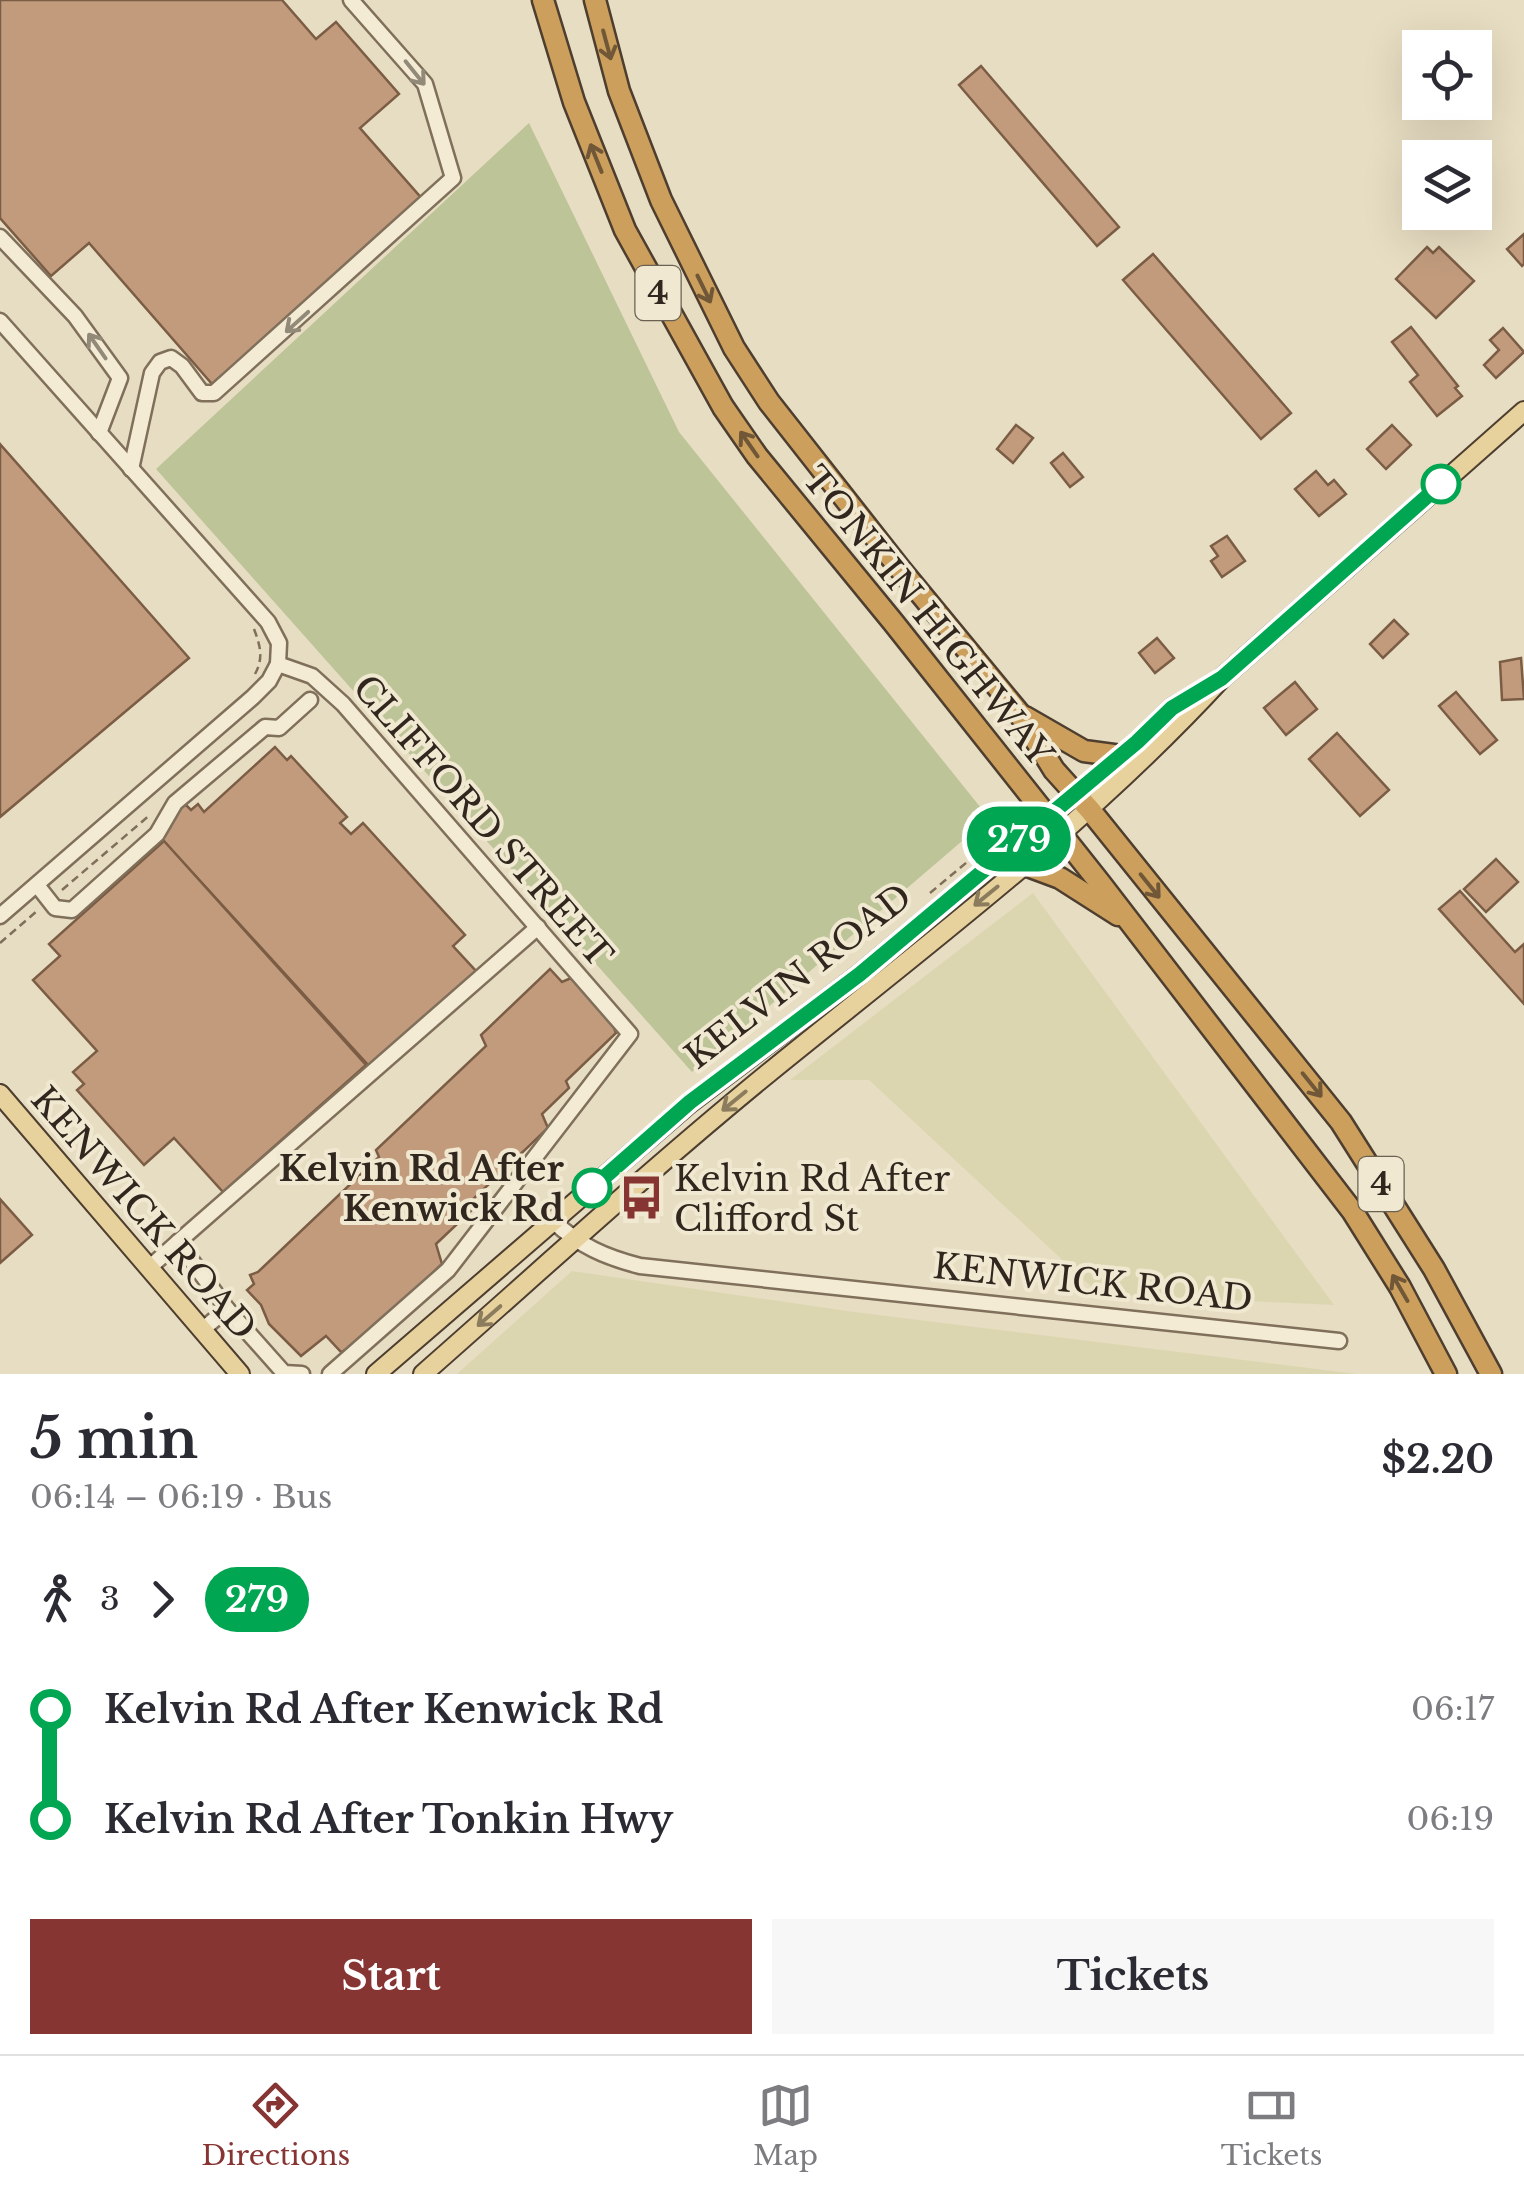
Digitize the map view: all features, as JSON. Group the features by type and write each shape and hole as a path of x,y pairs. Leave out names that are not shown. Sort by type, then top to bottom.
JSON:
{"highway":[{"name":"TONKIN HIGHWAY","path":"543,0 574,102 626,230 723,406 757,456 1062,835 1353,1212 1400,1287 1446,1374"},
{"name":"TONKIN HIGHWAY","path":"595,0 619,91 654,182 734,348 793,432 1019,713 1054,770 1341,1122 1434,1269 1491,1374"},
{"path":"1019,713 1084,751 1120,756"},
{"path":"1025,865 1060,878 1132,924"}],"main road":[{"name":"KELVIN ROAD","path":"376,1374 690,1102 860,974 1046,816 1082,802 1524,411"},
{"name":"KELVIN ROAD","path":"423,1374 706,1124 1062,835 1082,802 1120,756 1172,708 1222,678"},
{"name":"KENWICK ROAD","path":"0,1094 240,1374"}],"street":[{"path":"131,468 152,374 160,362 170,358 182,366 202,392 214,393 453,178 425,84 351,0"},
{"path":"0,238 75,316 120,378 99,432"},
{"path":"0,321 268,622 278,642 278,664 269,681 0,916"},
{"name":"CLIFFORD STREET","path":"278,664 312,676 343,704 630,1034 448,1270 330,1374"},
{"path":"36,885 55,908 72,910 157,834 175,803 264,727 279,728 310,700"},
{"path":"148,1268 538,928"},
{"name":"KENWICK ROAD","path":"553,1222 574,1241 601,1256 640,1266 1339,1341"},
{"path":"178,1242 227,1308 284,1373 302,1374"},
{"path":"202,1330 227,1308"}],"path":[{"path":"254,628 260,646 256,673"}],"shaded area":[{"path":"1033,893 1334,1305 1099,1294 869,1080 790,1080"},
{"path":"572,1271 854,1312 1357,1374 457,1374"}],"green space":[{"path":"529,123 679,432 989,818 692,1072 156,469"}],"building":[{"path":"0,0 282,0 316,39 336,22 399,94 360,128 424,201 212,384 89,243 51,276 0,218"},
{"path":"981,66 1119,227 1097,246 959,85"},
{"path":"1524,234 1524,264 1522,266 1507,249"},
{"path":"1427,247 1433,253 1439,247 1474,281 1436,318 1396,279"},
{"path":"1153,254 1291,413 1261,439 1123,280"},
{"path":"1411,327 1462,396 1437,416 1410,382 1418,375 1392,342"},
{"path":"1503,328 1524,352 1496,378 1484,365 1499,350 1490,340"},
{"path":"1016,425 1033,438 1013,463 997,449"},
{"path":"1392,425 1411,445 1386,469 1367,449"},
{"path":"0,444 189,658 0,817"},
{"path":"1063,453 1083,477 1070,487 1051,463"},
{"path":"1316,471 1328,485 1334,480 1346,494 1319,516 1295,489"},
{"path":"1227,536 1245,561 1222,577 1211,561 1218,556 1211,546"},
{"path":"1394,620 1408,634 1383,658 1370,644"},
{"path":"1157,638 1174,658 1155,673 1139,653"},
{"path":"1521,658 1524,699 1502,700 1500,662"},
{"path":"1295,682 1317,709 1286,735 1264,708"},
{"path":"1456,692 1497,740 1480,754 1439,706"},
{"path":"1337,733 1389,790 1360,816 1309,759"},
{"path":"275,747 287,760 291,756 347,817 340,823 351,834 363,823 465,935 453,946 476,971 370,1067 160,837 170,828 165,822 185,804 191,810 198,804 204,812"},
{"path":"164,841 366,1065 223,1192 174,1138 144,1165 77,1090 84,1084 73,1072 97,1051 33,980 60,956 49,944"},
{"path":"1496,859 1518,882 1486,912 1464,889"},
{"path":"1460,891 1515,952 1524,944 1524,1004 1439,909"},
{"path":"550,969 562,982 571,978 611,1020 616,1033 566,1081 569,1088 542,1114 548,1128 469,1203 472,1210 436,1244 442,1264 356,1346 341,1352 326,1336 301,1356 269,1324 261,1305 247,1290 254,1284 250,1275 258,1272 379,1157 376,1150 486,1046 481,1035"},
{"path":"0,1199 32,1235 0,1263"}],"bus line":[{"name":"279","path":"592,1188 690,1102 860,974 1137,742 1172,708 1222,678 1441,484"}],"place":[{"name":"Kelvin Rd After Kenwick Rd","path":"592,1188"},
{"name":"Kelvin Rd After Clifford St","path":"641,1198"}]}
